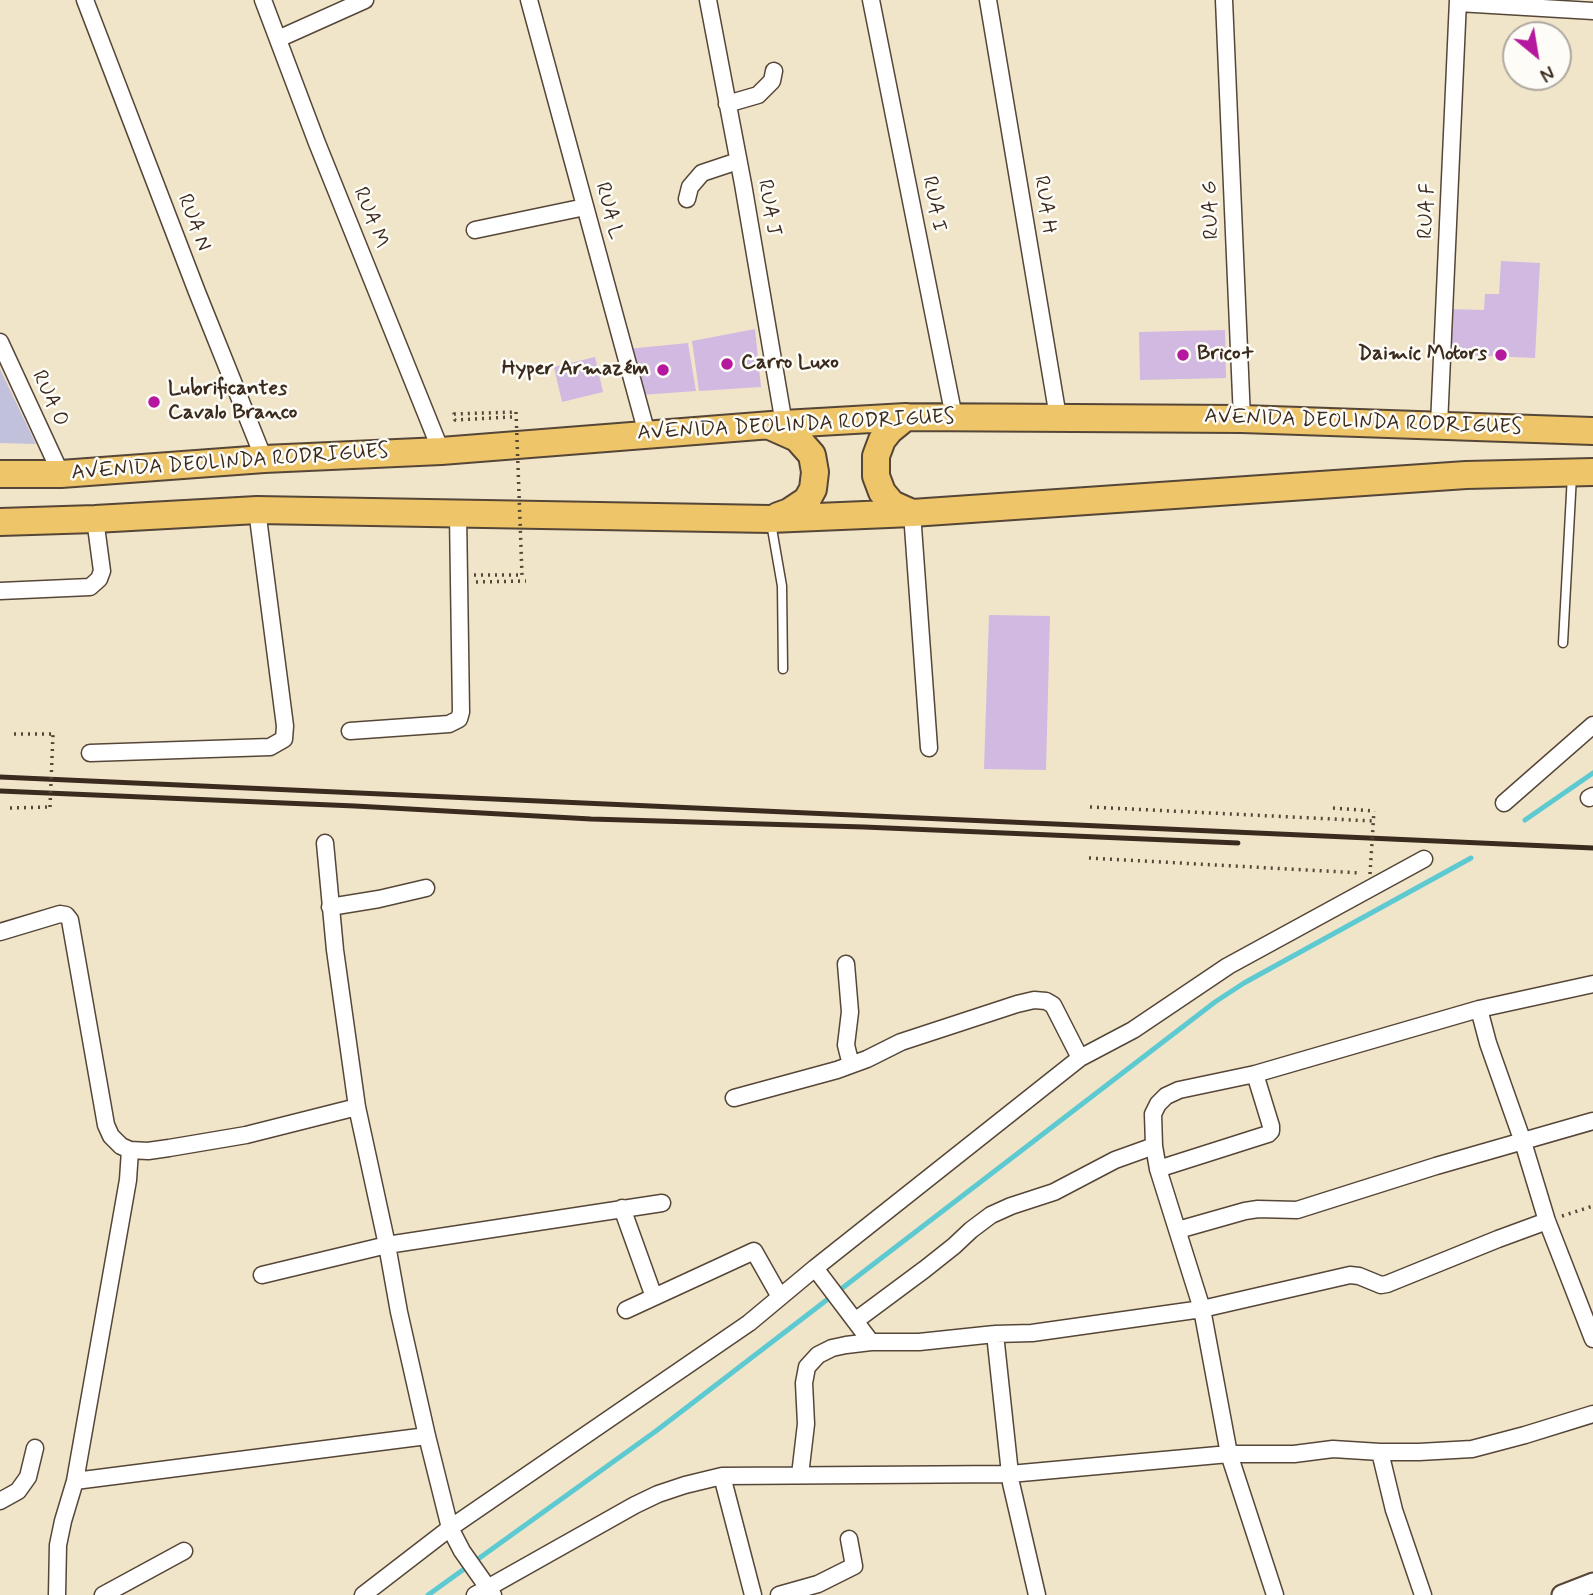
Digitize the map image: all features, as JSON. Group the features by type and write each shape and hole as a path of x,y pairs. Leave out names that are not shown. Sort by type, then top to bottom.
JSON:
{"highway":[{"name":"AVENIDA DEOLINDA RODRIGUES","path":"0,474 61,474 264,459 441,451 776,424 906,417 1242,419 1593,431"},
{"path":"906,417 882,440 876,456 876,476 882,492 892,504 912,513"},
{"path":"770,519 789,512 807,500 813,489 815,472 812,455 797,438 776,424"},
{"path":"0,522 257,510 770,519 912,513 1413,479 1583,472"}],"street":[{"name":"RUA N","path":"85,0 264,459"},
{"name":"RUA M","path":"264,0 317,143 441,451"},
{"path":"278,39 365,0"},
{"name":"RUA L","path":"529,0 647,434"},
{"name":"RUA J","path":"708,0 738,161 776,424"},
{"name":"RUA I","path":"871,0 954,417"},
{"name":"RUA H","path":"988,0 1058,417"},
{"name":"RUA G","path":"1224,0 1242,419"},
{"path":"1458,2 1593,11"},
{"name":"RUA F","path":"1439,425 1458,2"},
{"path":"727,104 758,95 772,81 774,71"},
{"path":"687,199 690,187 702,173 738,161"},
{"path":"475,230 585,207"},
{"name":"RUA O","path":"0,342 61,474"},
{"path":"90,753 271,747 285,739 257,510"},
{"path":"912,513 929,748"},
{"path":"350,731 449,724 459,719 458,514"},
{"path":"0,592 90,587 99,579 102,571 94,519"},
{"path":"1504,803 1593,725"},
{"path":"325,843 330,907 356,1107 399,1312 450,1528 484,1588 658,1494 722,1476 1010,1474 1229,1454 1294,1454 1333,1449 1380,1452 1472,1449 1593,1414"},
{"path":"363,1595 450,1528 737,1331 780,1297 819,1274 1080,1058 1133,1030 1228,966 1424,859"},
{"path":"330,907 426,888"},
{"path":"0,932 60,914 66,915 69,920 106,1125 111,1136 121,1146 130,1150 148,1151 169,1148 246,1135 356,1107"},
{"path":"846,964 850,1012 846,1045 851,1065"},
{"path":"1272,1594 1229,1454 1202,1309 1158,1169 1153,1114 1158,1104 1166,1096 1179,1090 1255,1074 1479,1009 1593,984"},
{"path":"734,1098 851,1065 901,1042 1034,1000 1053,1005 1080,1058"},
{"path":"1479,1009 1547,1221 1590,1320 1593,1339"},
{"path":"1158,1169 1268,1134 1271,1126 1255,1074"},
{"path":"1178,1230 1245,1211 1297,1210 1436,1166 1593,1121"},
{"path":"851,1315 935,1262 991,1215 1054,1192 1115,1160 1154,1146"},
{"path":"57,1595 58,1545 75,1481 128,1180 130,1150"},
{"path":"262,1275 387,1245 662,1203"},
{"path":"622,1208 654,1297"},
{"path":"800,1475 806,1424 804,1383 807,1367 818,1355 832,1348 871,1342 919,1342 1032,1333 1202,1309 1350,1275 1387,1284 1547,1221"},
{"path":"626,1310 754,1251 780,1297"},
{"path":"819,1274 871,1342"},
{"path":"995,1334 1010,1474 1037,1595"},
{"path":"75,1481 427,1436"},
{"path":"0,1501 18,1491 28,1477 35,1448"},
{"path":"1380,1452 1394,1510 1423,1595"},
{"path":"722,1476 753,1595"},
{"path":"779,1595 818,1584 854,1566 849,1539"},
{"path":"103,1595 184,1551"},
{"path":"1562,1595 1593,1583"}],"lane":[{"path":"1563,643 1583,472"},
{"path":"770,519 782,586 783,670"}],"path":[{"path":"474,575 522,575 516,412 454,414 455,420 512,417"},
{"path":"475,582 526,581"},
{"path":"10,808 50,807 53,734 14,734"},
{"path":"1090,807 1373,821"},
{"path":"1089,858 1370,874 1374,811 1333,807"},
{"path":"1547,1221 1593,1206"}],"shaded area":[{"path":"0,369 36,444 0,443"}],"building":[{"path":"1501,261 1540,263 1535,358 1443,354 1445,309 1484,310 1485,294 1499,294"},
{"name":"Carro Luxo","path":"755,329 761,387 699,391 692,341"},
{"name":"Brico+","path":"1225,330 1226,378 1140,380 1139,332"},
{"name":"Hyper Armazém","path":"688,343 696,391 641,395 627,349"},
{"path":"595,357 603,392 562,402 554,367"},
{"path":"989,615 1050,616 1046,770 984,769"}],"waterway":[{"path":"1525,820 1593,773"},
{"path":"428,1595 656,1431 1215,1002 1244,983 1471,858"}],"railway":[{"path":"0,777 1593,848"},
{"path":"0,791 591,819 864,827 1238,843"}],"place":[{"name":"Brico+","path":"1183,355"},
{"name":"Daimic Motors","path":"1501,355"},
{"name":"Carro Luxo","path":"727,364"},
{"name":"Hyper Armazém","path":"663,370"},
{"name":"Lubrificantes Cavalo Branco","path":"154,402"}]}
